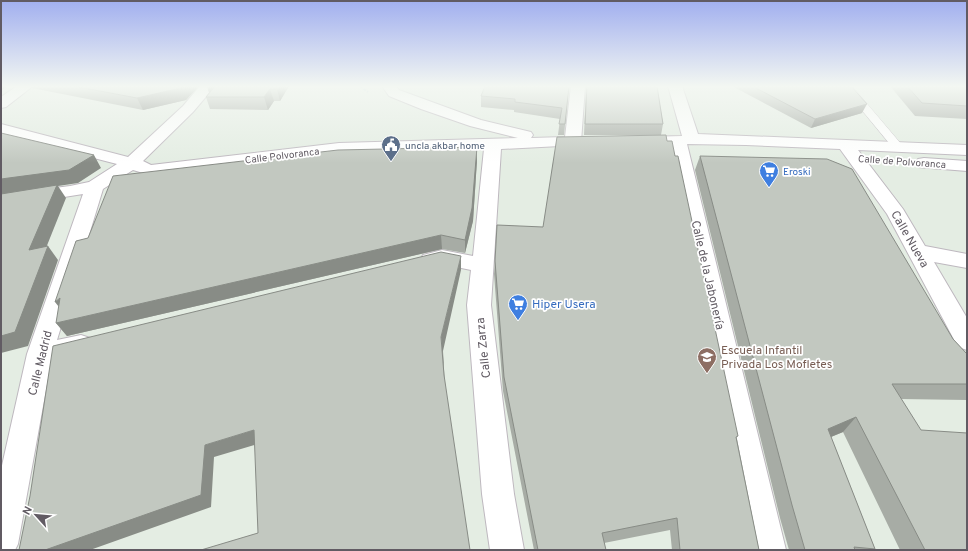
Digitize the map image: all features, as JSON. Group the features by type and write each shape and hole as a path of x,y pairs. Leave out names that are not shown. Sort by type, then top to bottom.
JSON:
{"street":[{"path":"1,200 70,192 95,186 131,163 185,112"},
{"path":"441,112 501,139"},
{"name":"Calle Polvoranca","path":"131,163 150,170 339,148 501,139 511,143 581,142 579,112"},
{"name":"Calle de la Jabonería","path":"680,112 769,550"},
{"path":"1,129 131,163"},
{"name":"Calle Zarza","path":"501,139 483,265 479,305 498,494 507,550"},
{"name":"Calle de Polvoranca","path":"627,142 685,140 766,141 967,166"},
{"name":"Calle de Polvoranca","path":"850,151 898,147 967,150"},
{"name":"Calle Nueva","path":"850,151 896,213 918,252 958,309 967,340"},
{"name":"Calle Madrid","path":"1,544 40,354 95,186"},
{"path":"918,252 967,261"},
{"path":"411,265 442,257 483,265"},
{"path":"40,354 102,340"}],"lane":[{"path":"868,112 898,147"}],"building":[{"path":"561,112 566,112 565,124 559,124"},
{"path":"586,112 661,112 663,124 585,124"},
{"path":"801,112 840,112 815,119"},
{"path":"1,133 94,155 69,170 1,179"},
{"path":"666,135 667,141 672,141 675,156 678,156 738,436 736,437 759,550 680,550 677,518 602,533 606,550 538,550 504,377 495,261 497,225 543,227 557,137"},
{"path":"477,147 472,208 465,240 441,235 56,323 60,298 55,302 76,241 88,238 113,176 338,150"},
{"path":"700,156 827,159 852,169 953,339 967,354 967,384 892,384 921,430 967,433 967,550 925,550 856,417 828,429 875,549 854,547 855,550 805,550"},
{"path":"57,185 29,250 48,246 15,332 1,336 1,194"},
{"path":"441,252 461,256 441,337 444,375 470,550 201,550 258,533 254,430 205,445 201,495 45,550 19,550 30,496 53,346"}],"place":[{"name":"uncla akbar home","path":"391,162"},
{"name":"Eroski","path":"769,188"},
{"name":"Hiper Usera","path":"518,321"},
{"name":"Escuela Infantil Privada Los Mofletes","path":"707,374"}]}
